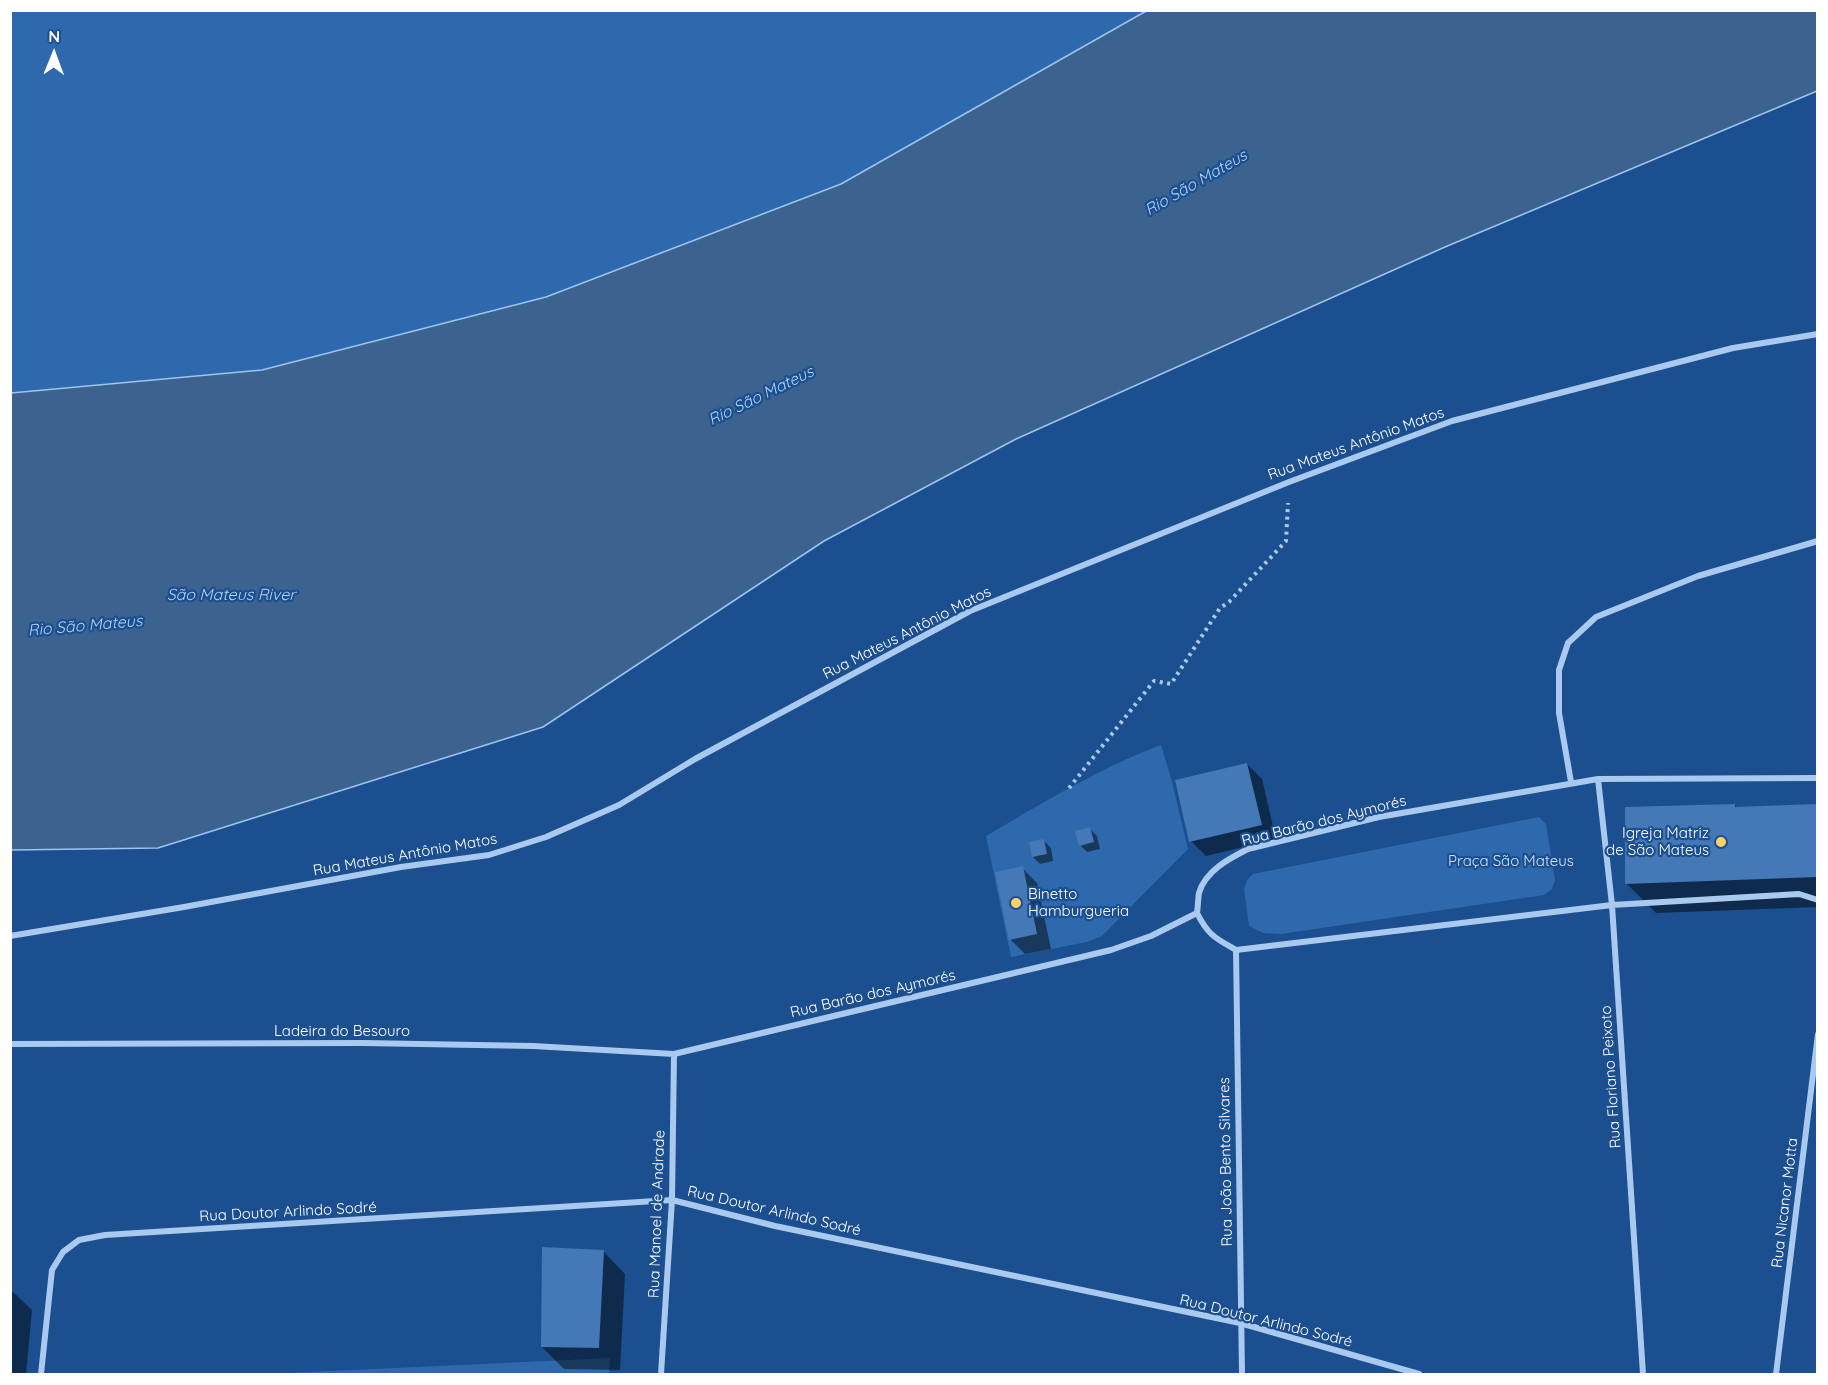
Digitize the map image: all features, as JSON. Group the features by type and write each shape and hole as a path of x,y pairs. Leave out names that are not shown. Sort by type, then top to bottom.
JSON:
{"street":[{"name":"Rua Mateus Antônio Matos","path":"10,936 400,867 489,855 546,837 619,805 695,759 970,611 1289,482 1452,421 1733,348 1818,334"},
{"path":"1571,782 1559,713 1559,670 1568,643 1596,617 1698,576 1818,541"},
{"name":"Rua Barão dos Aymorés","path":"674,1054 1111,950 1151,936 1197,913 1199,892 1207,879 1229,859 1248,849 1380,817 1598,779 1818,778"},
{"name":"Rua Floriano Peixoto","path":"1598,779 1612,905 1643,1374"},
{"path":"1197,913 1204,928 1215,938 1236,950 1612,905 1799,894 1818,900"},
{"name":"Rua João Bento Silvares","path":"1236,950 1242,1374"},
{"name":"Rua Nicanor Motta","path":"1776,1374 1817,1037"},
{"name":"Ladeira do Besouro","path":"10,1044 363,1042 533,1046 674,1054"},
{"name":"Rua Manoel de Andrade","path":"661,1374 672,1200 674,1054"},
{"name":"Rua Doutor Arlindo Sodré","path":"41,1374 52,1270 63,1252 79,1239 105,1235 672,1200 775,1226 1240,1323 1419,1374"}],"path":[{"path":"1069,788 1154,681 1171,684 1220,608 1229,602 1286,541 1289,482"}],"green space":[{"path":"11,11 1148,11 841,184 546,297 262,370 11,393"},
{"path":"1161,745 1188,849 1102,936 1087,942 1011,957 986,836 1093,775"},
{"name":"Praça São Mateus","path":"1539,817 1546,824 1555,880 1552,889 1544,895 1281,934 1263,933 1249,926 1244,889 1247,880 1253,874"},
{"path":"610,1358 609,1374 266,1374"}],"water":[{"name":"São Mateus River","path":"1148,10 1817,11 1817,91 1445,247 1016,439 824,541 543,727 158,848 11,850 11,393 262,370 546,297 841,184"}],"building":[{"path":"1247,763 1262,825 1189,842 1175,780"},
{"name":"Igreja Matriz de São Mateus","path":"1735,804 1735,807 1818,804 1818,877 1625,884 1625,807"},
{"path":"1090,827 1094,842 1079,846 1075,831"},
{"path":"1044,839 1047,854 1032,857 1029,842"},
{"name":"Binetto Hamburgueria","path":"1023,866 1037,934 1009,940 995,872"},
{"path":"542,1247 604,1250 599,1348 541,1347"}],"place":[{"name":"Igreja Matriz de São Mateus","path":"1721,842"},
{"name":"Binetto Hamburgueria","path":"1016,903"}],"water label":[{"name":"Rio São Mateus","path":"1196,183"},
{"name":"Rio São Mateus","path":"761,396"},
{"name":"Rio São Mateus","path":"85,626"}]}
